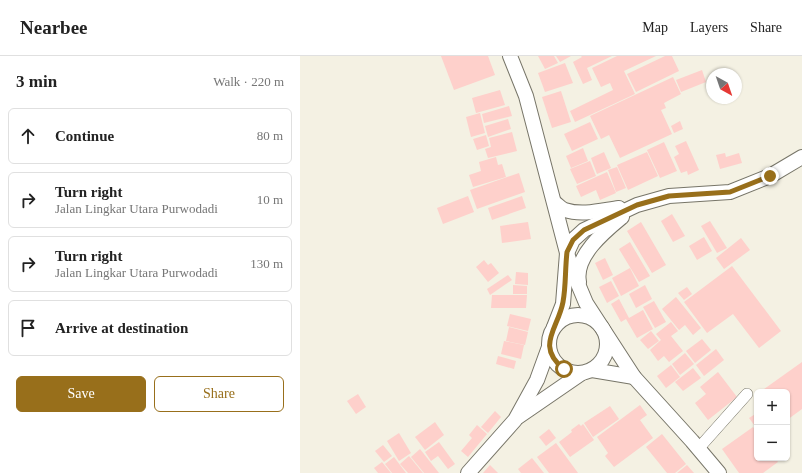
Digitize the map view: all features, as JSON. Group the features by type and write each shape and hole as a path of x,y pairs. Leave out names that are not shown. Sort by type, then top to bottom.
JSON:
{"main road":[{"path":"510,56 526,96 567,252 586,303 634,377 719,473"},
{"path":"555,203 564,210 575,212 595,212 637,205 669,196 730,192 770,176 802,157"},
{"path":"634,377 587,372 572,373 560,366 551,356 549,340 563,304 567,252 573,240 584,230 637,205"},
{"path":"580,288 578,278 581,264 586,253 611,226 637,205"},
{"path":"515,420 599,365 605,357 608,348 604,329 598,322 589,316 580,314 570,316 561,320 554,327"},
{"path":"468,473 515,420 537,380 549,347"}],"lane":[{"path":"698,449 747,394"}],"building":[{"path":"441,56 488,56 495,75 454,90"},
{"path":"538,56 554,56 558,63 545,69"},
{"path":"556,56 571,56 560,62"},
{"path":"581,56 612,56 587,68 592,80 583,84 573,62 582,57"},
{"path":"617,56 656,56 624,71 635,94 575,122 570,111 613,90 610,83 601,87 592,68"},
{"path":"665,56 672,56 679,71 636,92 627,74"},
{"path":"565,63 573,83 545,92 538,73"},
{"path":"702,70 706,82 681,92 676,80"},
{"path":"673,77 681,94 664,103 666,108 661,110 672,134 620,158 609,135 601,139 590,116"},
{"path":"500,90 505,105 476,113 472,98"},
{"path":"561,91 571,122 552,128 542,97"},
{"path":"509,106 512,116 484,123 482,114"},
{"path":"480,113 485,133 471,137 466,117"},
{"path":"508,119 511,129 488,137 485,126"},
{"path":"680,121 683,129 674,133 671,126"},
{"path":"590,122 598,139 572,151 564,134"},
{"path":"512,132 517,151 488,158 485,149 491,147 489,138"},
{"path":"486,135 489,146 477,150 473,139"},
{"path":"686,141 699,170 688,175 687,171 681,173 674,157 679,154 675,146"},
{"path":"664,142 677,171 660,178 647,150"},
{"path":"583,148 588,161 571,168 566,156"},
{"path":"604,152 611,168 597,174 591,158"},
{"path":"647,152 658,176 628,190 617,165"},
{"path":"725,153 726,157 739,153 742,163 720,169 716,155"},
{"path":"496,157 498,165 502,164 506,177 473,187 469,175 481,171 479,162"},
{"path":"590,161 596,176 577,184 570,169"},
{"path":"617,167 626,188 616,192 608,170"},
{"path":"607,172 616,193 600,200 596,190 581,197 576,186"},
{"path":"519,173 525,192 477,209 470,190"},
{"path":"468,196 474,212 443,224 437,208"},
{"path":"522,196 526,208 492,220 488,208"},
{"path":"672,214 685,236 673,242 661,221"},
{"path":"710,221 727,248 717,253 701,226"},
{"path":"528,222 531,239 502,243 500,226"},
{"path":"641,222 666,265 652,273 627,231"},
{"path":"704,237 712,251 697,260 689,246"},
{"path":"741,238 750,250 724,269 716,258"},
{"path":"630,242 650,276 639,282 619,249"},
{"path":"605,258 613,275 603,280 595,263"},
{"path":"484,260 488,265 491,263 499,273 488,282 476,267"},
{"path":"732,266 781,331 759,348 733,314 707,333 684,302"},
{"path":"630,268 639,286 621,296 612,278"},
{"path":"516,272 528,273 528,285 515,284"},
{"path":"508,275 512,280 490,295 487,289"},
{"path":"611,281 619,296 607,303 599,287"},
{"path":"513,285 527,286 527,294 513,294"},
{"path":"645,285 652,299 636,308 629,294"},
{"path":"687,287 692,294 684,300 678,293"},
{"path":"492,295 527,295 526,308 491,308"},
{"path":"676,297 701,328 693,335 685,325 679,330 662,309"},
{"path":"619,299 629,318 643,310 653,329 637,338 626,319 621,322 611,304"},
{"path":"654,301 666,322 655,328 643,307"},
{"path":"510,314 531,319 528,331 507,326"},
{"path":"671,322 678,331 671,336 683,351 669,362 664,356 658,361 650,350 661,340 656,334"},
{"path":"509,327 528,332 525,345 506,341"},
{"path":"651,331 659,341 648,349 640,340"},
{"path":"702,339 711,350 695,363 686,351"},
{"path":"504,341 524,345 521,359 501,354"},
{"path":"716,349 724,360 704,376 696,365"},
{"path":"685,353 694,364 680,375 672,364"},
{"path":"498,356 516,361 514,369 496,364"},
{"path":"802,362 802,409 790,418 790,389 764,389"},
{"path":"671,365 680,377 666,388 657,376"},
{"path":"693,368 701,378 683,391 675,382"},
{"path":"718,372 737,397 708,420 695,403 706,394 700,387"},
{"path":"358,394 366,407 356,414 347,401"},
{"path":"640,405 647,415 640,420 653,438 614,467 605,456 608,453 597,437"},
{"path":"610,406 619,419 593,437 584,423"},
{"path":"495,411 501,417 488,433 481,427"},
{"path":"754,415 754,425 749,418"},
{"path":"435,422 444,435 425,450 415,437"},
{"path":"579,424 581,426 583,424 594,440 570,457 559,442 572,432 571,430"},
{"path":"477,425 487,434 468,457 461,451 472,438 469,435"},
{"path":"753,427 754,461 778,462 763,473 739,473 722,449"},
{"path":"549,429 556,438 546,446 539,437"},
{"path":"399,433 411,453 399,461 387,441"},
{"path":"662,434 686,464 675,473 667,473 646,447"},
{"path":"439,442 455,464 448,469 438,456 431,461 425,452"},
{"path":"556,443 578,473 549,473 537,457"},
{"path":"383,445 392,456 384,462 375,451"},
{"path":"420,449 439,473 424,473 411,457"},
{"path":"409,456 423,473 408,473 400,464"},
{"path":"394,457 406,473 392,473 385,464"},
{"path":"532,458 544,473 521,473 518,469"},
{"path":"382,462 391,473 378,473 374,468"},
{"path":"490,465 498,473 483,473"},
{"path":"687,465 694,473 677,473"}],"route":[{"path":"564,369 556,364 551,356 549,340 563,304 565,286 564,272 567,252 569,245 577,235 593,225 637,205 669,196 730,192 770,176"}]}
